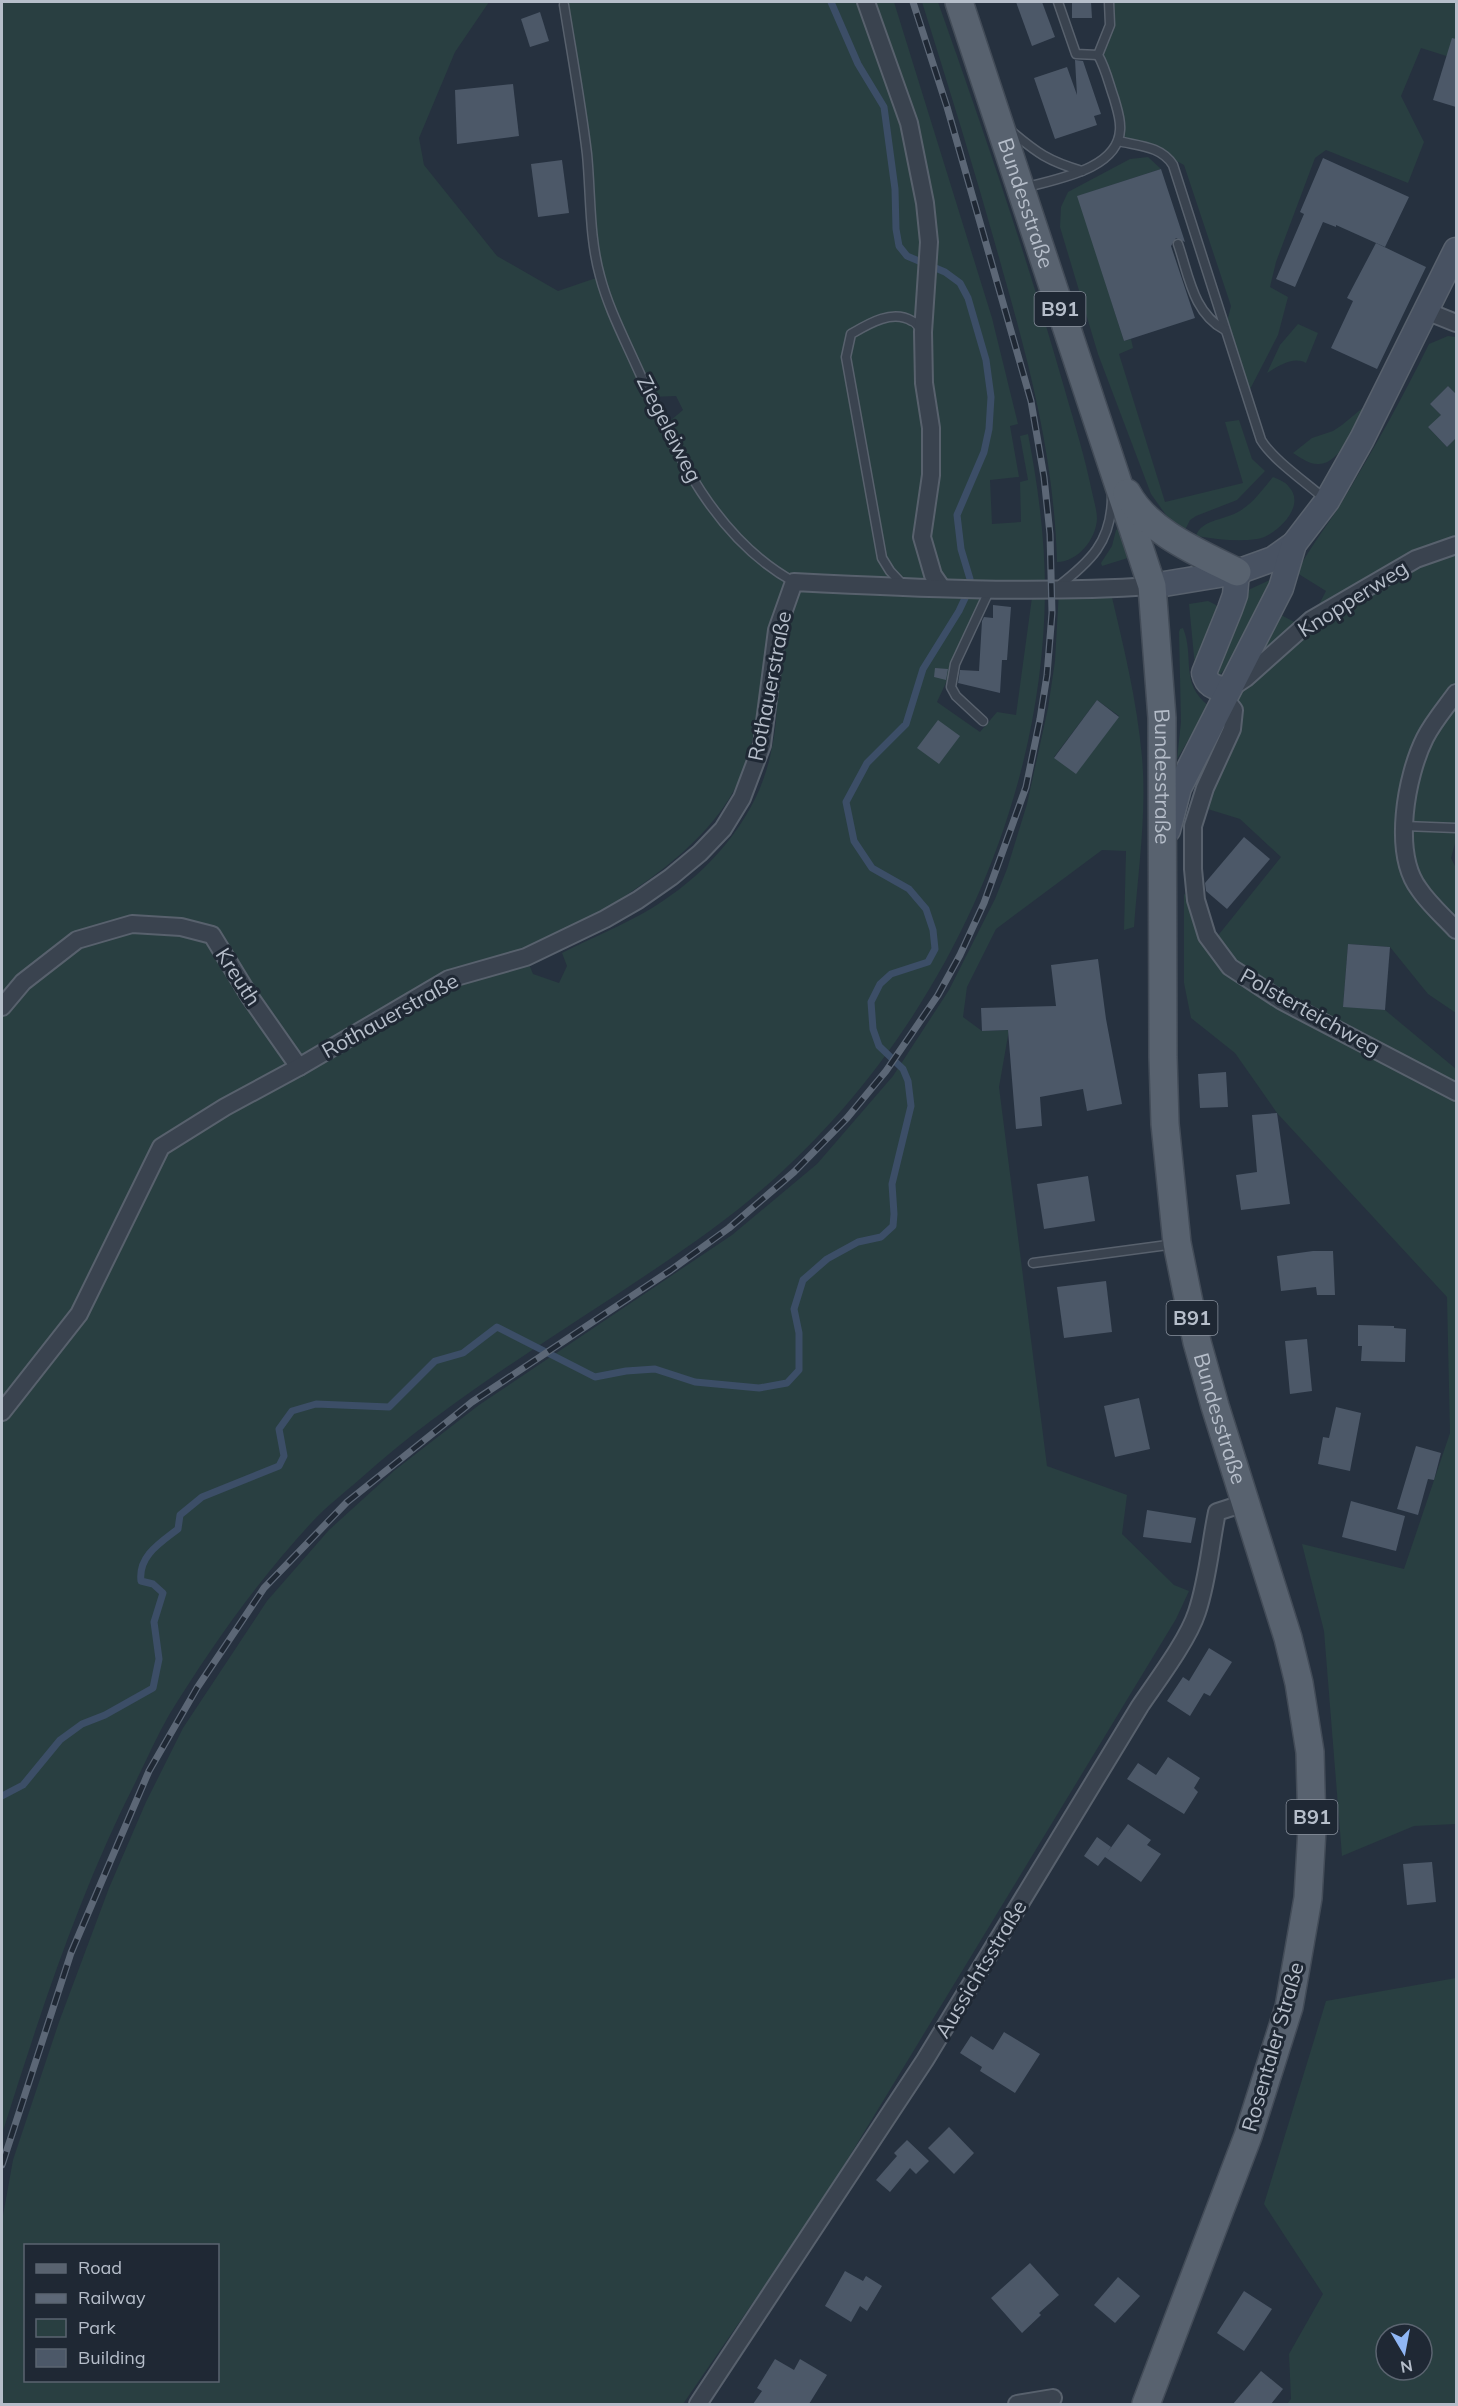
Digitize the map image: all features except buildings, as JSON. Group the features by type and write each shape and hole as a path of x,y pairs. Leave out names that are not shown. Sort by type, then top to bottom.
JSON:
{"main road":[{"name":"Bundesstraße","path":"959,2 1152,586 1162,717 1163,1080 1169,1183 1177,1243 1197,1342 1267,1570"},
{"path":"1152,586 1237,572 1273,559 1294,544 1327,501 1384,398 1456,250"},
{"path":"1107,454 1131,500 1153,522 1202,554 1237,572"},
{"path":"1164,856 1179,788 1281,588 1294,544"},
{"path":"1227,693 1214,687 1206,680 1204,673 1235,595 1237,572"},
{"name":"Rosentaler Straße","path":"1146,2404 1248,2136 1271,2066 1296,1974 1308,1898 1312,1828 1310,1752 1306,1720 1288,1638 1267,1570"}],"street":[{"path":"866,2 909,123 924,203 928,251 923,333 924,383 931,428 931,476 922,537 933,575 942,588"},
{"path":"1426,311 1456,323"},
{"name":"Knopperweg","path":"1227,693 1311,620 1416,559 1456,545"},
{"name":"Ziegeleiweg","path":"794,582 1033,590 1152,586"},
{"name":"Rothauerstraße","path":"2,1413 79,1314 160,1147 225,1107 299,1067 449,979 526,957 605,919 638,900 700,853 723,829 742,798 753,774 762,745 777,630 794,582"},
{"name":"Polsterteichweg","path":"1227,693 1234,710 1232,729 1205,788 1193,826 1196,900 1207,936 1230,967 1282,1001 1456,1092"},
{"path":"1456,693 1425,738 1412,776 1403,826 1405,855 1418,888 1456,930"},
{"name":"Kreuth","path":"2,1007 24,982 77,940 132,924 181,927 212,935 250,996 299,1067"},
{"name":"Aussichtsstraße","path":"698,2404 925,2060 1140,1706 1173,1657 1197,1614 1209,1566 1217,1512 1245,1503"},
{"path":"1017,2404 1053,2398"}],"lane":[{"path":"1058,2 1076,54 1098,55"},
{"path":"1098,55 1110,25 1109,2"},
{"name":"Ziegeleiweg","path":"564,5 587,154 594,248 600,277 611,308 678,455 724,524 750,552 771,569 794,582"},
{"path":"1021,189 1082,171 1103,161 1118,141 1120,117 1104,65 1098,55"},
{"path":"999,121 1038,154 1056,164 1082,171"},
{"path":"1118,141 1158,150 1167,156 1173,165 1261,440 1269,453 1327,501"},
{"path":"1178,244 1200,308 1212,322 1225,330"},
{"path":"904,587 882,558 846,357 851,334 871,322 893,317 913,321 923,333"},
{"path":"1052,590 1079,571 1103,543 1113,499 1107,454"},
{"path":"983,722 956,696 951,687 955,664 990,588"},
{"path":"1403,826 1456,828"},
{"path":"1033,1263 1177,1243"}],"green space":[{"path":"2,2 489,2 455,52 419,138 424,165 497,256 558,291 599,277 587,154 564,2 894,2 992,318 1018,424 1010,426 1019,477 990,480 992,524 1021,522 1020,482 1028,480 1020,436 1028,434 1040,512 1045,591 1038,683 1020,775 991,864 952,949 904,1030 847,1104 782,1171 711,1230 487,1380 401,1444 318,1515 254,1590 201,1664 169,1715 115,1823 62,1954 2,2134","holes":["676,396 683,410 664,426 651,397","990,588 1033,590 1016,715 997,712 980,732 937,702","772,666 779,675 776,724 771,752 755,799 728,842 692,879 673,894 630,920 562,953 567,966 559,983 533,974 526,957 651,878 681,854 707,828 729,799 744,768"]},
{"path":"922,2 938,2 1020,242 1086,466 1097,519 1096,527 1085,548 1065,561 1057,562 1046,451 1023,344 974,170"},
{"path":"1109,2 1456,2 1456,59 1421,48 1401,96 1424,142 1408,183 1326,150 1315,158 1276,262 1270,287 1288,297 1278,335 1246,397 1225,330 1231,306 1184,165 1167,156 1118,141 1120,130 1098,55 1110,25"},
{"path":"1148,157 1161,169 1078,196 1124,341 1131,339 1133,348 1119,354 1165,502 1243,483 1225,422 1239,420 1252,459 1265,471 1237,500 1196,516 1190,520 1185,530 1171,522 1151,494 1098,354 1060,227 1061,207 1068,192 1130,159"},
{"path":"1298,324 1318,333 1306,363 1291,361 1267,373 1280,345"},
{"path":"1448,336 1456,337 1456,394 1448,386 1430,404 1443,417 1428,427 1447,447 1456,438 1456,840 1451,858 1456,868 1456,1013 1428,994 1390,947 1348,944 1343,1006 1385,1010 1456,1069 1456,1824 1414,1826 1342,1856 1324,1631 1302,1544 1404,1569 1450,1433 1447,1297 1277,1113 1235,1053 1191,1018 1184,983 1184,894 1196,900 1212,943 1281,857 1240,819 1198,806 1246,678 1281,615 1304,627 1311,620 1326,591 1297,573 1365,463 1429,344"},
{"path":"1365,406 1341,450 1327,462 1312,463 1293,453 1312,438 1333,431"},
{"path":"1273,477 1288,485 1294,495 1294,503 1287,519 1273,532 1265,537 1249,540 1196,536 1207,524 1236,513 1247,506"},
{"path":"1120,528 1131,557 1102,566 1101,563 1112,546 1116,530"},
{"path":"1274,578 1234,658 1218,677 1215,675 1241,616 1246,591"},
{"path":"1110,589 1137,714 1142,757 1143,821 1134,927 1124,930 1126,851 1102,850 996,929 967,987 963,1017 982,1031 1009,1030 999,1087 1047,1466 1127,1495 1122,1534 1174,1585 1189,1591 1176,1619 818,2208 683,2404 2,2404 2,2221 13,2160 59,2022 109,1888 146,1802 183,1728 267,1601 329,1530 395,1470 479,1405 732,1235 817,1164 893,1076 949,990 995,899 1007,869 1027,804 1048,708 1055,661 1059,590","holes":["1097,700 1119,716 1076,773 1054,757"]},
{"path":"1208,601 1216,605 1219,611 1195,667 1189,604"},
{"path":"1183,628 1194,688 1209,706 1177,759 1181,722 1179,632"},
{"path":"1456,1978 1456,2404 1287,2404 1291,2399 1289,2354 1323,2294 1264,2204 1326,2001"}],"waterway":[{"path":"831,2 858,64 884,107 895,189 896,229 899,246 907,256 945,272 960,283 968,298 986,360 991,397 989,429 984,452 957,515 961,549 970,579"},
{"path":"2,1796 23,1785 60,1740 82,1724 105,1715 153,1688 159,1659 154,1622 163,1593 153,1584 141,1581 143,1564 152,1551 178,1529 180,1515 202,1497 279,1466 284,1456 279,1429 292,1411 316,1404 389,1407 435,1361 463,1353 497,1327 595,1377 626,1371 655,1369 695,1382 759,1388 787,1383 799,1370 799,1333 794,1309 803,1280 827,1259 858,1242 881,1237 893,1226 892,1184 911,1106 908,1081 903,1069 879,1046 873,1029 871,1002 880,984 891,974 928,962 935,949 933,930 926,909 909,889 872,868 854,841 846,802 867,763 906,724 923,669 966,596"}],"railway":[{"path":"2,2165 71,1953 149,1771 197,1688 264,1588 347,1502 472,1402 671,1270 729,1228 794,1172 847,1118 886,1071 938,995 984,903 1026,787 1040,719 1047,675 1052,613 1050,534 1044,477 1031,401 947,107 913,2"}]}
